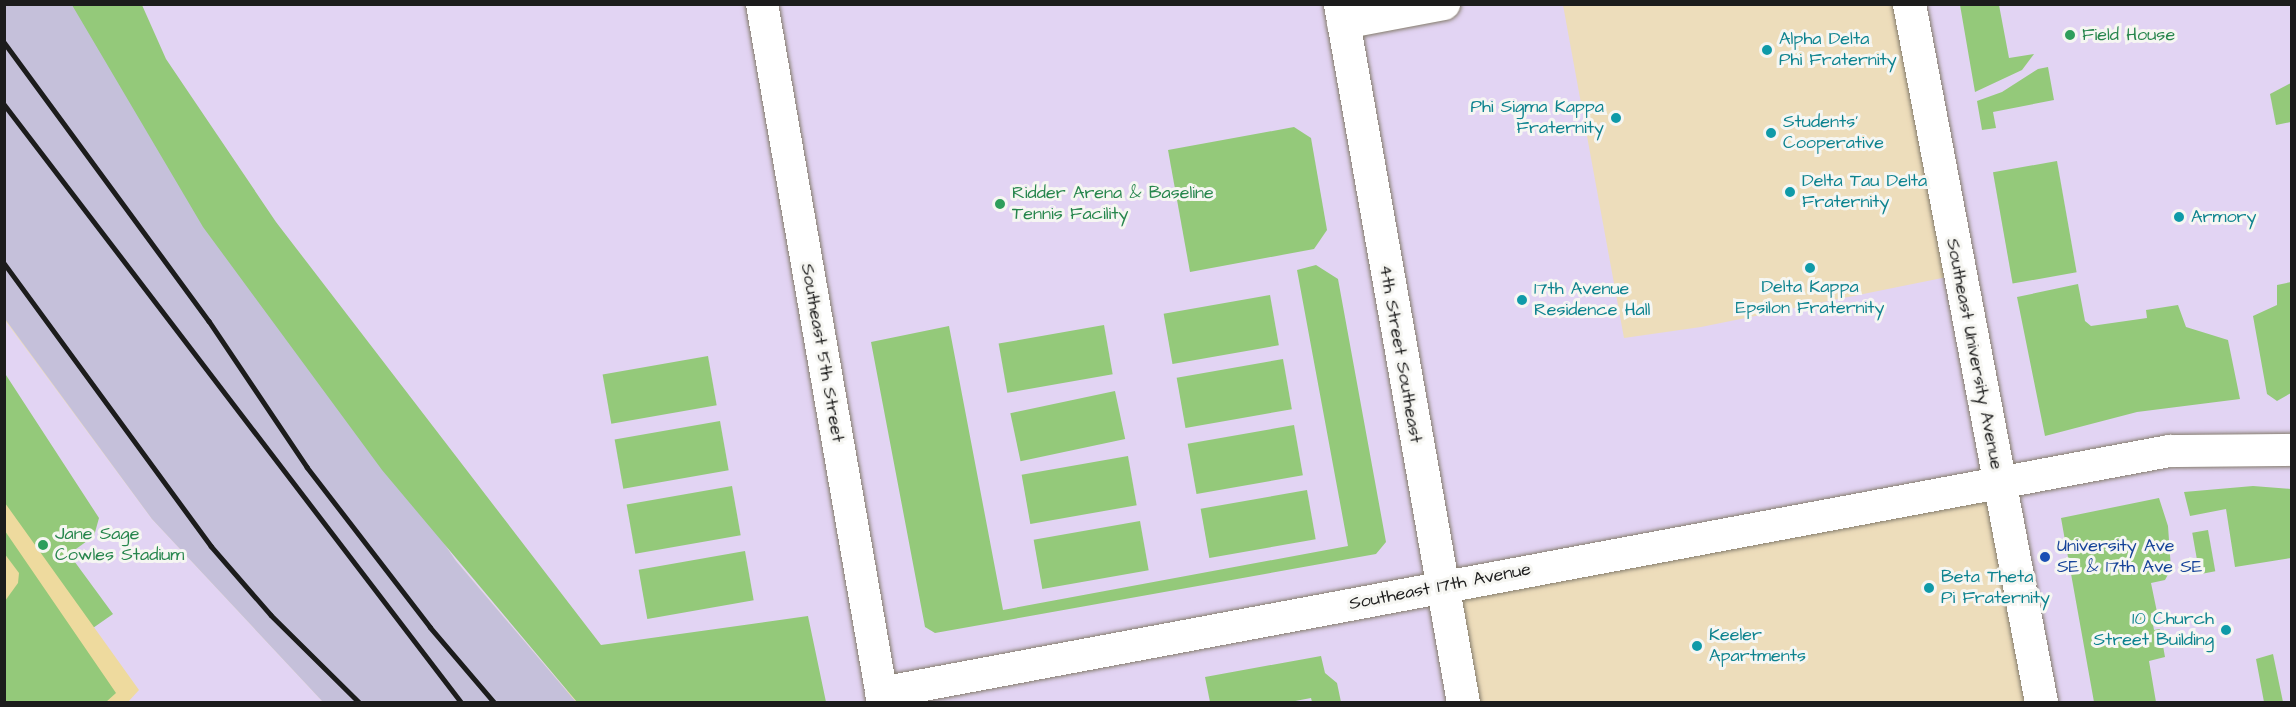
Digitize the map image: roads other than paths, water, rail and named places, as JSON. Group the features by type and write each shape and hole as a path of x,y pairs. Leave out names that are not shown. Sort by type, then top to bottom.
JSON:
{"main road":[{"name":"Southeast University Avenue","path":"1909,4 2040,702"},
{"name":"4th Street Southeast","path":"1341,14 1440,587 1463,702"}],"street":[{"name":"Southeast 5th Street","path":"762,4 882,698"},
{"path":"1341,14 1444,4"},
{"name":"Southeast 17th Avenue","path":"882,698 1440,587 2169,450 2292,450"}],"railway":[{"path":"4,42 209,321 307,467 430,627 494,702"},
{"path":"4,104 461,702"},
{"path":"4,263 211,546 271,615 359,702"}],"place":[{"name":"Field House","path":"2070,35"},
{"name":"Alpha Delta Phi Fraternity","path":"1767,50"},
{"name":"Phi Sigma Kappa Fraternity","path":"1616,118"},
{"name":"Students' Cooperative","path":"1771,133"},
{"name":"Delta Tau Delta Fraternity","path":"1790,192"},
{"name":"Ridder Arena & Baseline Tennis Facility","path":"1000,204"},
{"name":"Armory","path":"2179,217"},
{"name":"Delta Kappa Epsilon Fraternity","path":"1810,268"},
{"name":"17th Avenue Residence Hall","path":"1522,300"},
{"name":"Jane Sage Cowles Stadium","path":"43,545"},
{"name":"University Ave SE & 17th Ave SE","path":"2045,557"},
{"name":"Beta Theta Pi Fraternity","path":"1929,588"},
{"name":"10 Church Street Building","path":"2226,630"},
{"name":"Keeler Apartments","path":"1697,646"}]}
